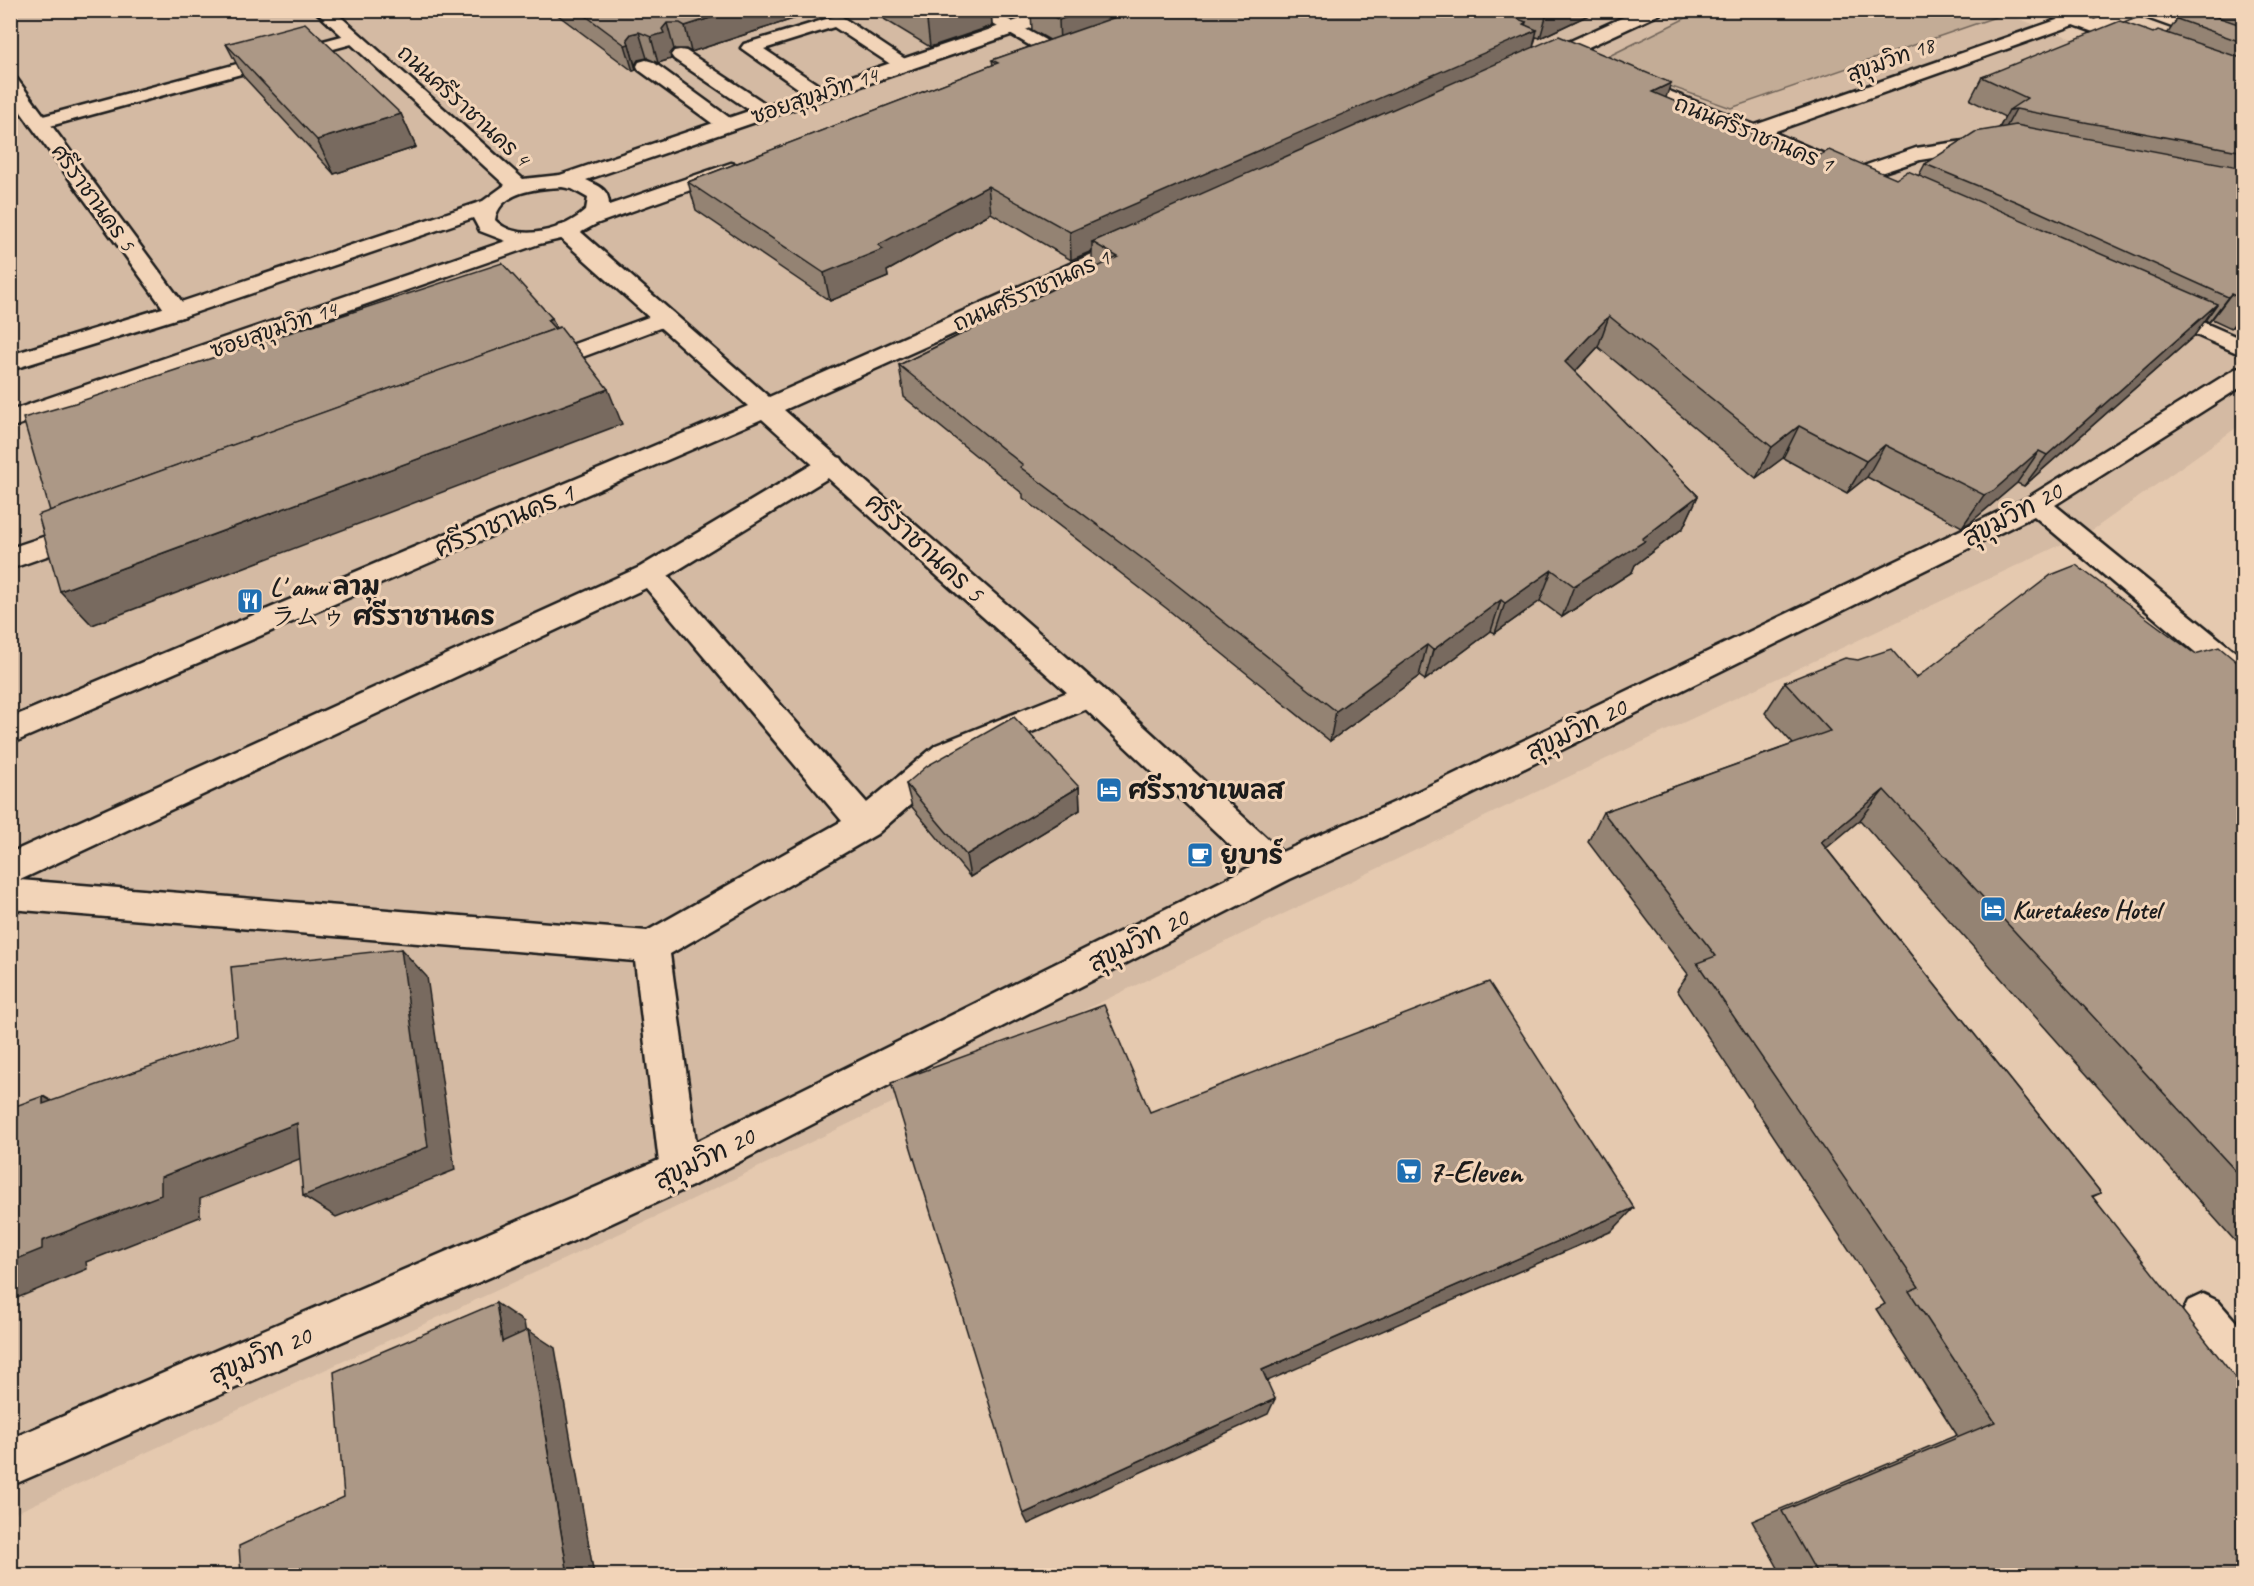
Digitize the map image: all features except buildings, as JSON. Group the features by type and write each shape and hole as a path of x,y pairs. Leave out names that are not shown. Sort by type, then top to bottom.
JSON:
{"main road":[{"name":"ถนนศรีราชานคร 4","path":"322,10 519,187"},
{"path":"977,10 1059,55"},
{"name":"ซอยสุขุมวิท 14","path":"562,181 1066,10"},
{"path":"1515,74 1654,10"},
{"path":"2095,26 2136,10"},
{"path":"2142,10 2244,48"},
{"path":"2060,13 2156,49"},
{"name":"สุขุมวิท 18","path":"1755,132 2060,13"},
{"path":"819,94 750,48 836,21 905,65"},
{"path":"39,123 353,38"},
{"path":"1536,45 1580,63"},
{"path":"1037,63 1080,48"},
{"path":"680,56 765,112"},
{"path":"646,66 727,125"},
{"name":"ถนนศรีราชานคร 1","path":"1602,71 1755,132 1888,189"},
{"name":"ศรีราชานคร 5","path":"10,83 177,311"},
{"path":"1856,175 1916,154 2003,141 2015,143"},
{"name":"ซอยสุขุมวิท 14","path":"10,420 536,238 566,231 589,219 746,164"},
{"path":"519,187 533,183 562,181 577,183 597,193 600,201 598,210 589,219"},
{"name":"ซอยสุขุมวิท 14","path":"10,363 177,311 488,206 507,192 519,187"},
{"path":"488,206 484,215 486,223 492,230 503,235 536,238"},
{"name":"ศรีราชานคร 5","path":"566,231 832,464 1090,695 1278,869"},
{"name":"ถนนศรีราชานคร 1","path":"766,408 1146,238"},
{"path":"2146,304 2244,349"},
{"path":"509,376 664,318"},
{"name":"สุขุมวิท 20","path":"10,1463 680,1171 1278,869 1414,808 2037,504 2244,374"},
{"name":"ศรีราชานคร 1","path":"10,732 766,408"},
{"path":"10,869 650,574 832,464"},
{"path":"2037,504 2244,676"},
{"path":"10,559 110,522"},
{"path":"650,574 865,824"},
{"path":"10,894 651,947 865,824 947,754 1090,695"},
{"path":"651,947 680,1171"},
{"path":"2203,1316 2244,1367"}],"shaded area":[{"path":"10,11 2037,11 2017,18 2076,40 2243,89 2243,423 2094,529 1532,794 666,1212 11,1515"},
{"path":"1700,11 2013,11 1731,108 1599,61"}],"place":[{"name":"L' amu ลามู ラムゥ ศรีราชานคร","path":"250,601"},
{"name":"ศรีราชาเพลส","path":"1109,790"},
{"name":"ยูบาร์","path":"1200,855"},
{"name":"Kuretakeso Hotel","path":"1993,909"},
{"name":"7-Eleven","path":"1409,1171"}]}
